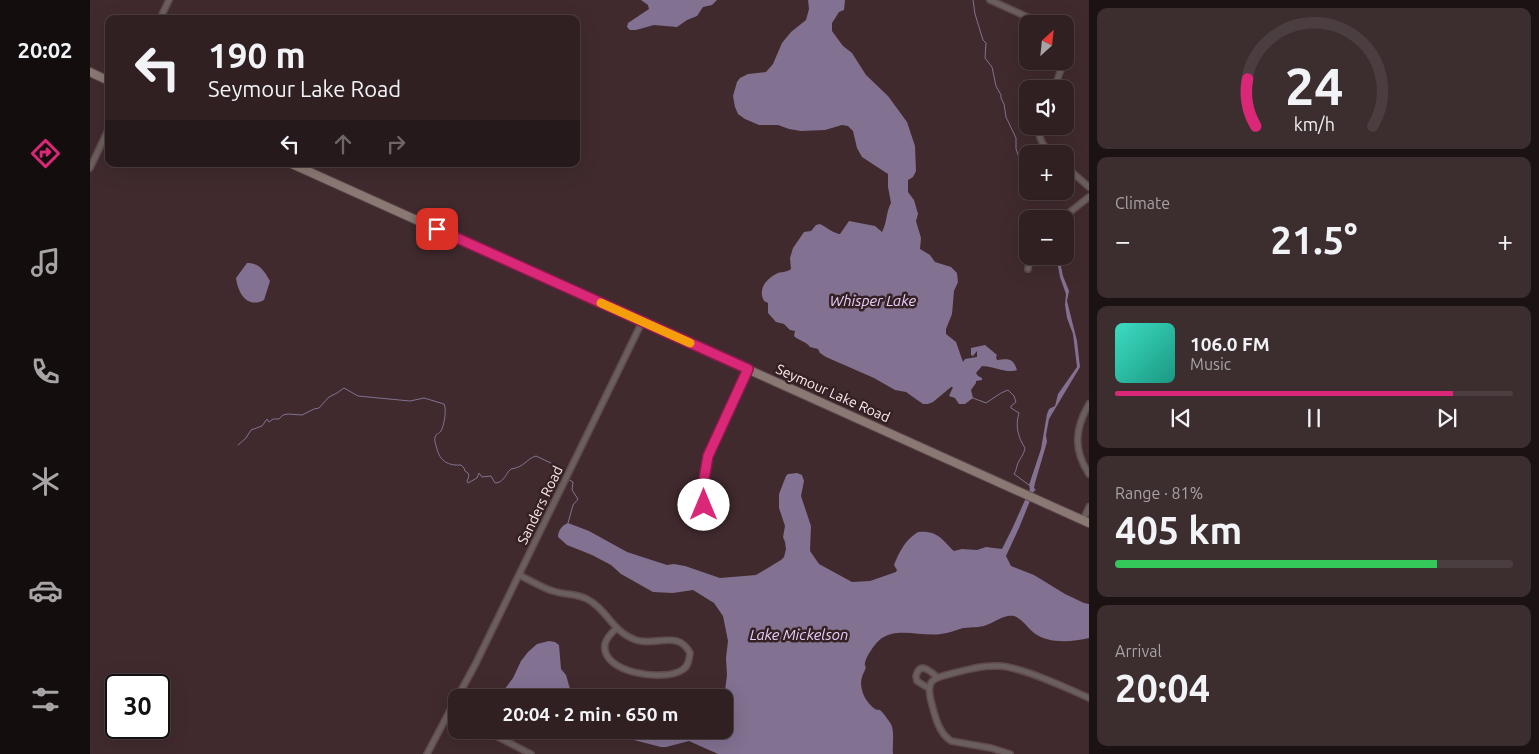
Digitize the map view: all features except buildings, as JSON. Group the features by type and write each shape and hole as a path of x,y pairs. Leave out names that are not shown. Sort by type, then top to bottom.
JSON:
{"street":[{"path":"162,15 169,0"},
{"path":"990,0 1023,15"},
{"path":"90,72 105,79"},
{"path":"90,168 105,136"},
{"name":"Seymour Lake Road","path":"299,167 1086,522"},
{"path":"1074,174 1089,187"},
{"path":"1072,210 1089,197"},
{"path":"1028,269 1029,265"},
{"name":"Sanders Road","path":"462,689 642,322"},
{"path":"704,505 703,485 708,456 748,369"},
{"path":"1089,404 1079,425 1078,439 1078,454 1089,474"},
{"path":"1086,522 1089,507"},
{"path":"519,575 551,591 586,598 601,610 616,629 631,638 639,641 657,642 673,639 679,641 687,646 690,653 687,666 673,674 658,675 646,674 617,666 606,656 605,651 608,636 616,629"},
{"path":"1010,754 991,748 951,742 946,738 939,729 928,688 932,680 937,677 984,666 1009,667 1089,698"},
{"path":"928,688 917,681 917,672 923,668 927,669 937,677"},
{"name":"Sanders Road","path":"427,754 448,714"},
{"path":"502,739 531,754"}],"water":[{"path":"641,0 717,0 712,5 703,7 697,16 677,27 654,25 630,30 627,27 628,23 649,9 648,5"},
{"name":"Whisper Lake","path":"808,0 845,0 844,10 839,12 832,23 832,31 843,46 852,53 866,75 888,96 907,122 915,146 916,171 913,177 908,180 908,192 914,200 918,214 916,221 921,238 920,249 930,255 935,262 951,267 957,273 958,282 954,291 952,314 946,334 956,342 963,362 965,359 977,357 977,351 973,356 971,355 971,348 985,345 997,355 997,360 1012,361 1017,370 1009,371 982,366 976,373 982,380 976,381 971,390 973,398 965,404 959,404 955,398 949,396 953,387 951,387 933,402 923,404 906,392 895,390 874,378 826,357 818,349 810,347 807,343 796,338 794,336 795,331 790,330 784,324 776,322 768,313 768,303 762,297 762,289 769,279 776,274 791,269 790,258 793,248 804,232 811,231 816,225 820,224 840,234 849,221 875,226 882,232 891,203 888,174 862,157 857,148 853,131 848,126 842,125 825,130 801,131 778,125 759,125 738,114 735,107 733,96 737,82 748,74 766,72 773,64 782,43 791,32 806,20 809,9"},
{"path":"247,263 258,266 264,271 270,281 264,300 258,302 248,301 241,294 236,278"},
{"name":"Lake Mickelson","path":"1058,265 1061,265 1069,291 1067,301 1077,341 1080,367 1049,419 1046,435 1047,442 1034,488 1036,490 1006,556 1011,566 1034,575 1065,594 1089,604 1089,638 1068,641 1046,639 1034,633 1019,619 1011,616 983,626 963,628 944,634 896,633 882,638 867,657 861,684 862,692 867,701 875,709 881,711 891,724 893,754 718,754 689,741 661,747 630,739 733,739 733,689 725,689 728,641 723,616 714,603 693,590 673,593 653,592 621,574 611,565 567,545 558,537 561,528 568,523 589,531 627,552 667,565 685,566 720,578 756,575 784,557 786,549 783,537 785,526 779,508 779,494 786,476 797,473 802,475 804,481 801,496 811,526 810,551 819,564 852,582 870,581 896,572 897,570 894,565 901,551 906,542 918,532 935,534 954,551 962,549 977,550 986,547 1002,549 1030,489 1029,485 1041,449 1049,409 1055,406 1058,394 1077,367 1073,334 1067,318 1065,305 1066,294"},
{"path":"549,641 559,645 561,669 566,675 570,689 505,689 513,678 521,661 537,644"}],"waterway":[{"path":"973,0 975,14 983,40 986,43 985,58 992,67 996,86 1004,104 1006,117 1016,138 1016,149 1019,157"},
{"path":"238,445 251,430 262,426 267,419 269,422 273,419 279,419 283,415 302,415 319,408 329,397 344,388 358,396 410,401 424,398 444,404 443,425 441,431 435,437 435,443 442,460 452,465 461,465 464,468 469,476 468,483 477,478 479,473 482,477 491,476 495,483 498,483 511,469 519,467 536,456 557,466 561,475"},
{"path":"973,398 986,403 1008,390 1014,396 1016,402 1011,408 1019,413 1018,431 1025,448 1014,474 1029,485"},
{"path":"568,479 573,482 572,490 578,499 573,505 568,523"}],"slow traffic":[{"path":"601,303 690,343"}],"route":[{"path":"437,229 748,369 708,456 703,485 704,505"}]}
